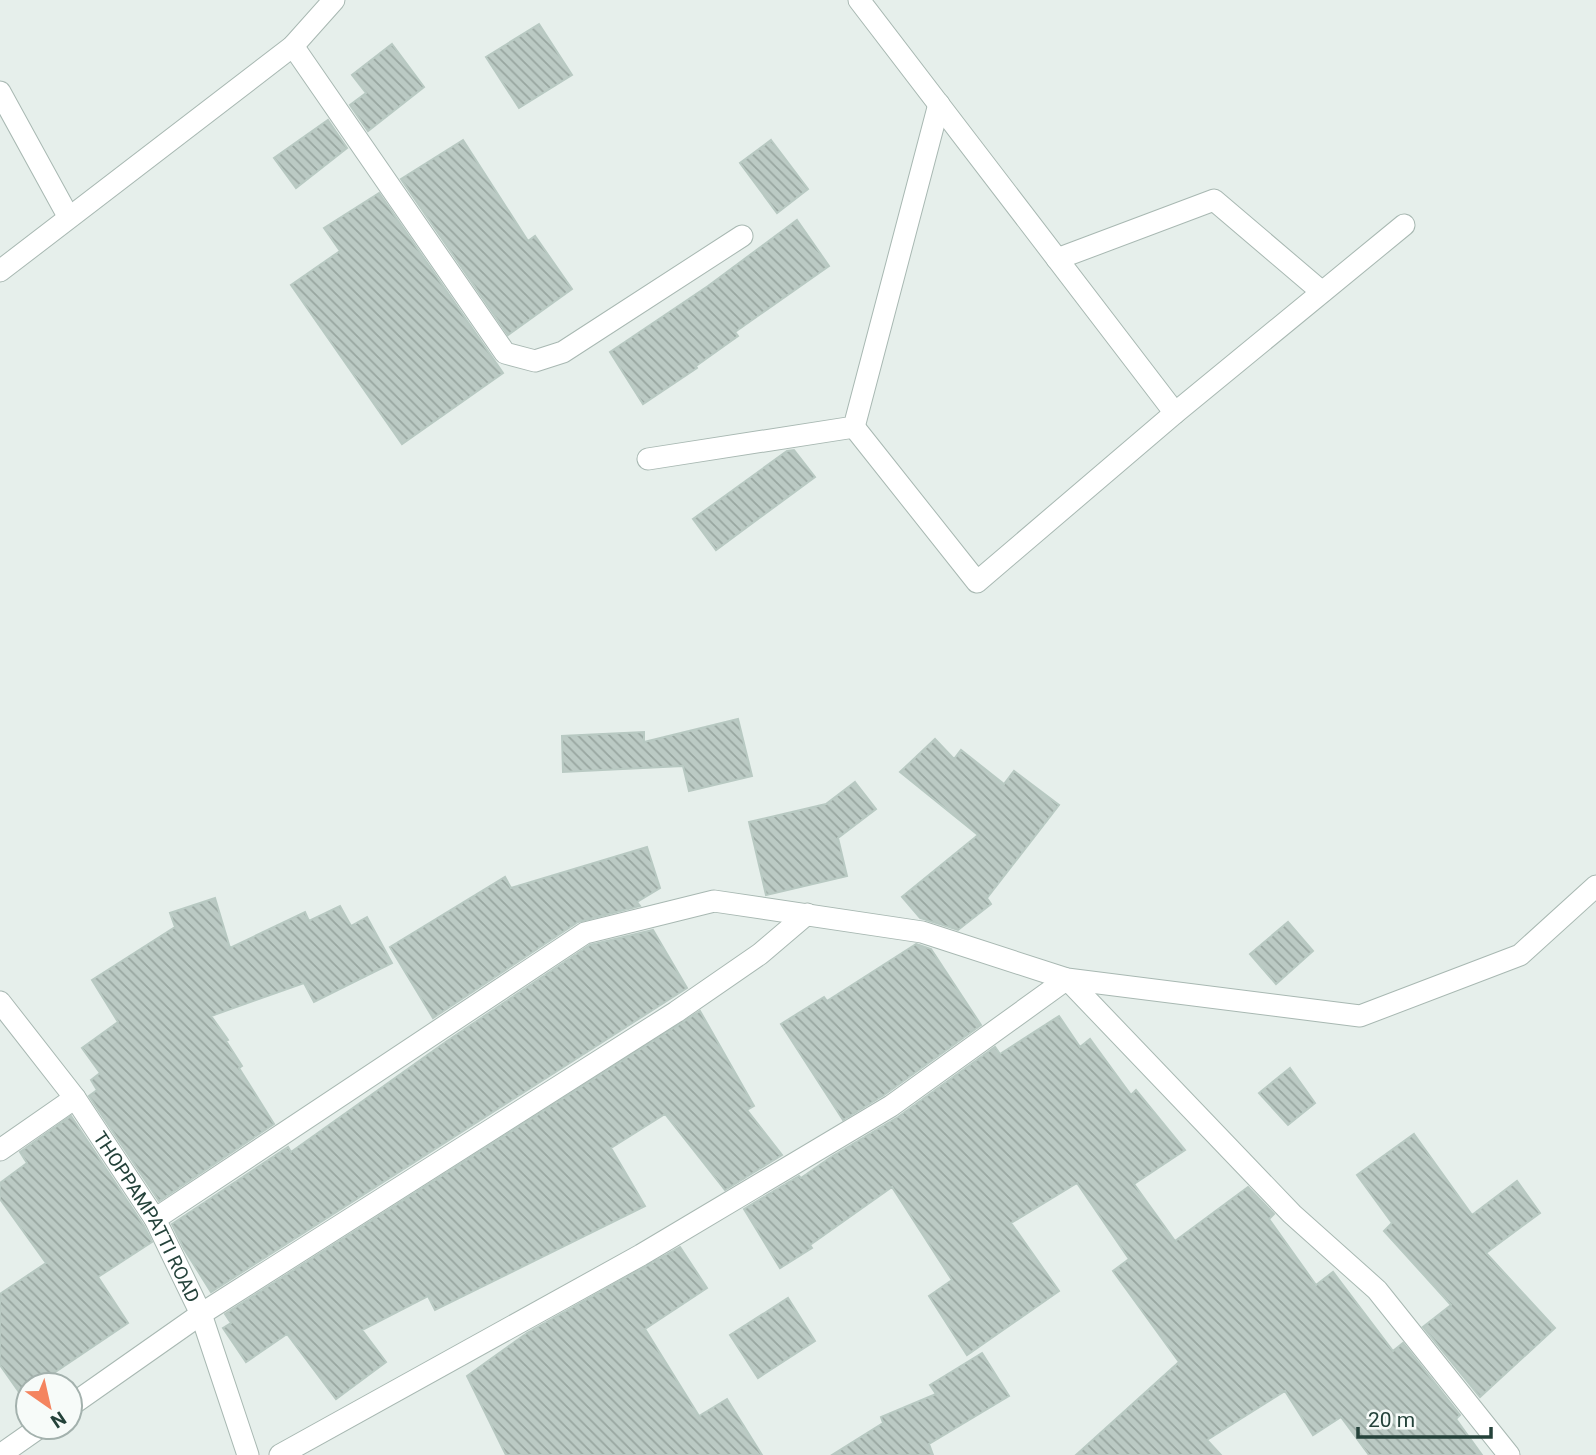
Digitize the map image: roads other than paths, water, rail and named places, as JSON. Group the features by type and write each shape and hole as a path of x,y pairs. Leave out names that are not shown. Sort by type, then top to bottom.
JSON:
{"street":[{"path":"0,271 68,216 293,46 334,0"},
{"path":"859,0 1175,413"},
{"path":"293,46 505,354 536,360 563,352 742,236"},
{"path":"0,92 68,216"},
{"path":"854,427 939,104"},
{"path":"1058,259 1214,200 1322,292"},
{"path":"854,427 977,582 1175,413 1404,225"},
{"path":"648,460 854,427"},
{"path":"155,1219 585,933 715,901 922,932 1067,979 1360,1016 1520,955 1596,886"},
{"path":"84,1396 201,1314 676,1012 760,954 807,914"},
{"path":"279,1455 641,1255 891,1107 1067,979"},
{"path":"1067,979 1292,1214 1377,1290 1509,1455"},
{"name":"THOPPAMPATTI ROAD","path":"0,1002 75,1098 155,1219 201,1314 248,1455"},
{"path":"0,1150 75,1098"},
{"path":"0,1455 20,1441"}]}
